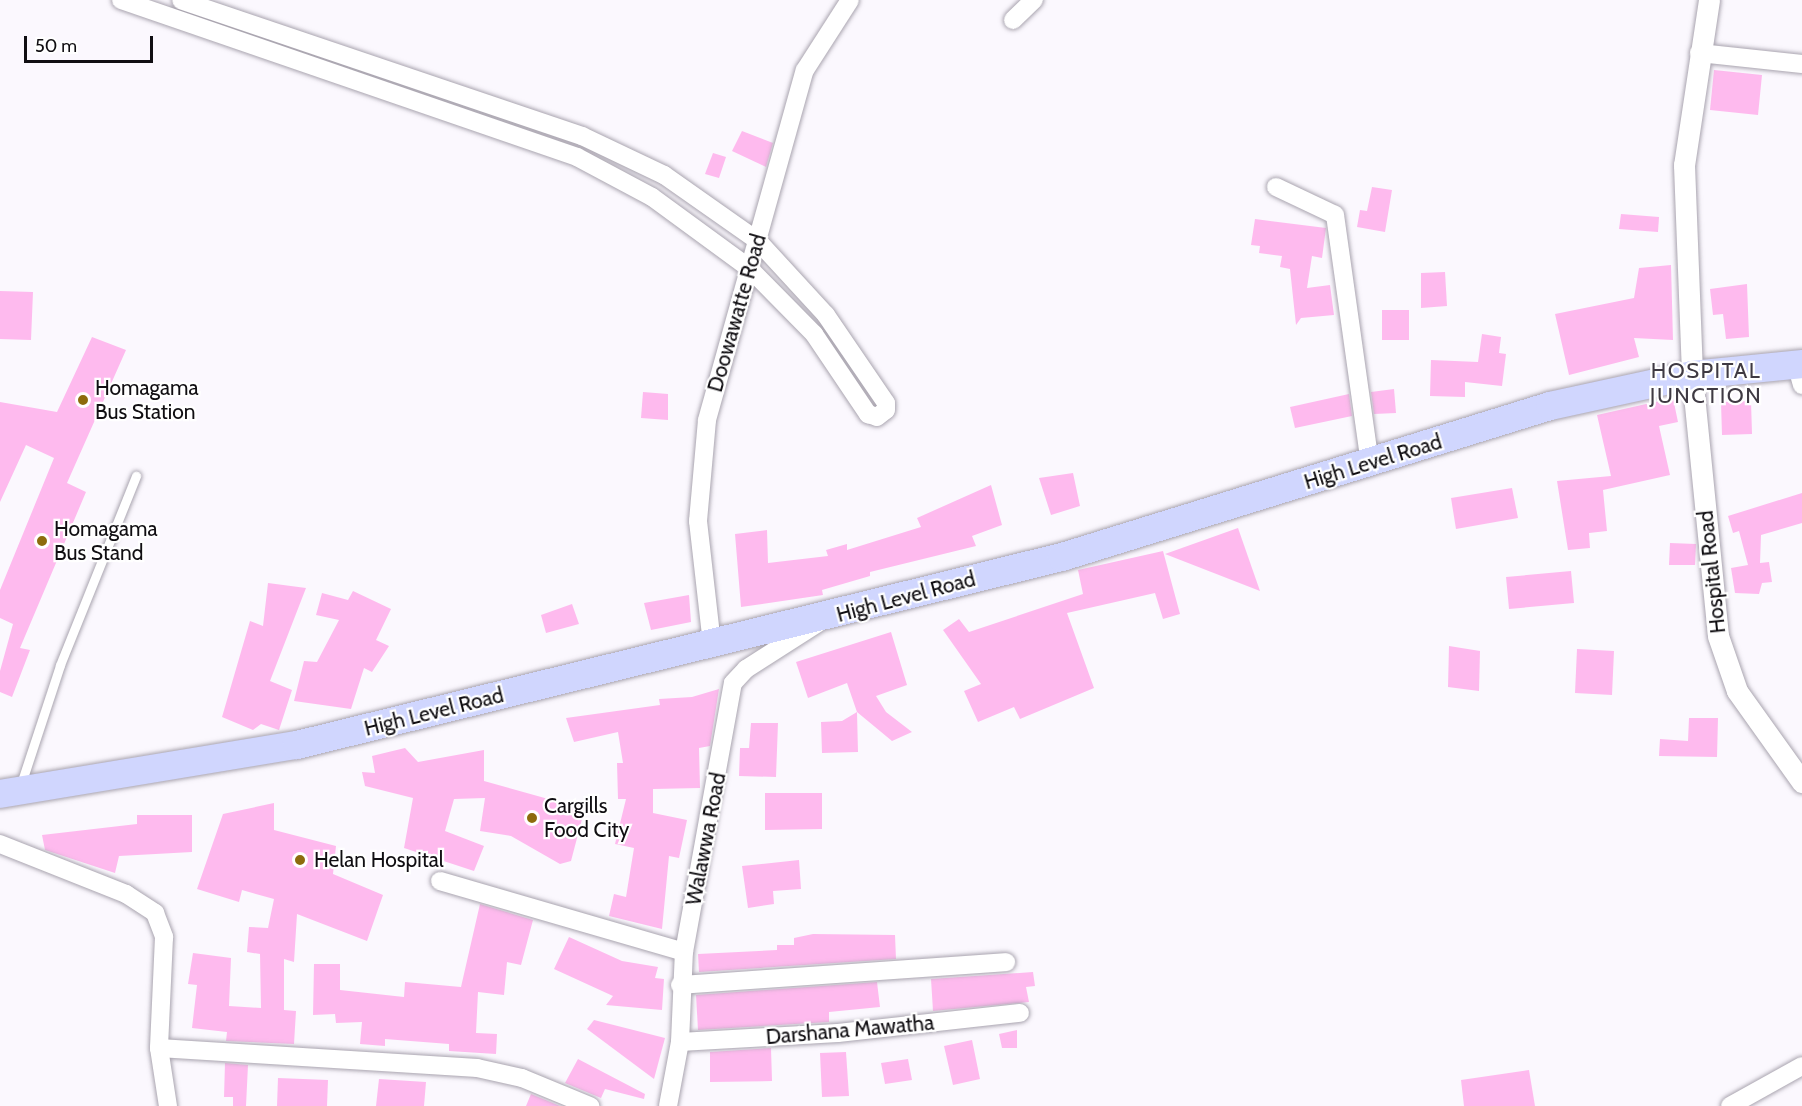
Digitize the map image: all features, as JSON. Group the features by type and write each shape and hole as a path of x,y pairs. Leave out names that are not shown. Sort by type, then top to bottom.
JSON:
{"highway":[{"name":"High Level Road","path":"9,793 297,745 825,618 1062,557 1370,464 1550,406 1692,375 1800,371"}],"street":[{"path":"121,0 577,157 652,197 749,268 814,334 868,414 882,415 886,403 826,315 758,241 664,175 582,136 181,0"},
{"name":"Doowawatte Road","path":"712,644 698,521 707,420 805,70 850,0"},
{"path":"1013,20 1034,0"},
{"name":"Hospital Road","path":"1709,0 1699,53 1684,165 1692,375 1718,636 1737,691 1802,782"},
{"path":"1699,53 1802,64"},
{"path":"1276,187 1335,215 1370,464"},
{"name":"Walawwa Road","path":"668,1106 680,1042 680,985 684,952 733,683 746,669 825,618"},
{"path":"0,844 126,894 154,913 164,938 159,1048 168,1106"},
{"path":"440,881 684,952"},
{"path":"680,985 1006,962"},
{"name":"Darshana Mawatha","path":"680,1042 838,1033 1020,1013"},
{"path":"159,1048 477,1068 522,1078 590,1106"},
{"path":"1730,1106 1802,1066"}],"lane":[{"path":"9,793 136,476"}],"building":[{"path":"1714,70 1762,75 1758,115 1710,110"},
{"path":"742,131 773,143 766,167 732,151"},
{"path":"713,153 726,157 719,178 705,174"},
{"path":"1372,187 1392,190 1385,232 1357,227 1360,210 1367,211"},
{"path":"1621,214 1659,217 1658,232 1619,229"},
{"path":"1255,219 1326,228 1322,258 1312,256 1307,288 1330,285 1334,315 1301,318 1296,325 1290,269 1280,267 1282,256 1259,253 1260,246 1251,245"},
{"path":"1671,265 1673,340 1634,338 1639,357 1569,375 1555,314 1634,298 1639,268"},
{"path":"1445,272 1447,306 1421,308 1421,273"},
{"path":"1747,284 1749,337 1726,339 1723,314 1713,315 1710,289"},
{"path":"0,291 33,292 31,340 0,339"},
{"path":"1382,310 1409,310 1409,340 1382,340"},
{"path":"1482,334 1501,337 1499,353 1506,354 1502,386 1465,382 1465,397 1430,396 1431,360 1478,362"},
{"path":"92,337 126,350 67,483 86,492 20,648 30,650 12,697 0,692 0,671 13,624 0,618 0,590 54,458 26,445 0,502 0,402 57,412"},
{"path":"1394,389 1396,413 1374,414 1371,392"},
{"path":"643,392 668,394 668,420 641,418"},
{"path":"1349,394 1352,416 1295,428 1290,407"},
{"path":"1673,398 1678,422 1659,426 1670,475 1603,490 1607,531 1589,533 1590,548 1568,550 1557,481 1611,476 1597,415"},
{"path":"1751,401 1752,434 1722,435 1721,402"},
{"path":"1073,473 1080,506 1051,515 1039,478"},
{"path":"991,485 1002,525 972,536 976,546 870,572 870,576 822,590 823,595 741,607 735,534 767,530 768,563 828,556 826,550 847,544 847,550 921,527 917,518"},
{"path":"1512,488 1518,518 1456,529 1451,498"},
{"path":"1802,493 1802,523 1761,535 1760,563 1769,562 1772,582 1762,583 1759,594 1735,593 1731,568 1748,565 1739,531 1733,533 1728,516"},
{"path":"1238,528 1260,591 1165,554"},
{"path":"1670,543 1696,544 1695,565 1669,565"},
{"path":"1163,551 1180,614 1163,619 1155,593 1067,613 1094,688 1020,719 1014,707 978,722 964,691 981,684 943,630 959,619 969,632 1083,594 1078,570"},
{"path":"1571,571 1574,603 1509,609 1506,577"},
{"path":"268,583 306,588 270,681 292,690 279,730 261,724 253,730 222,717 250,621 263,626"},
{"path":"353,591 391,609 376,640 389,646 372,672 364,668 351,709 294,701 304,661 317,662 339,620 316,615 322,593 348,600"},
{"path":"689,595 691,622 651,630 644,603"},
{"path":"572,604 579,624 546,633 541,615"},
{"path":"891,632 907,685 876,696 886,712 912,732 892,741 857,712 847,683 808,698 796,662"},
{"path":"1449,646 1480,651 1479,691 1448,687"},
{"path":"1577,649 1614,651 1612,695 1575,693"},
{"path":"719,689 710,746 699,748 700,788 653,789 653,813 687,820 679,858 669,856 662,929 609,916 614,894 626,897 634,848 615,844 626,799 618,799 617,763 623,763 618,732 574,742 566,718 660,705 659,699 692,697"},
{"path":"857,712 858,752 822,753 821,722 842,721"},
{"path":"1689,718 1718,718 1717,757 1659,756 1660,739 1688,741"},
{"path":"751,723 778,723 776,777 739,776 740,748 749,748"},
{"path":"405,748 418,762 484,750 484,781 559,802 586,804 571,861 560,864 511,836 480,831 485,798 454,799 445,831 484,846 474,871 404,848 413,798 365,786 362,772 375,773 372,756"},
{"path":"765,793 822,793 822,829 765,830"},
{"path":"274,803 274,830 336,846 333,874 383,895 367,941 297,914 294,962 284,959 284,1010 296,1011 294,1044 226,1041 227,1032 192,1028 197,985 188,984 193,953 231,958 229,1006 261,1008 260,954 247,952 249,927 268,928 274,899 242,890 239,902 197,889 223,814"},
{"path":"137,815 192,815 192,852 119,856 115,873 45,850 42,835 137,824"},
{"path":"799,860 801,889 773,891 774,904 748,908 742,866"},
{"path":"480,904 533,920 521,965 507,962 504,995 478,992 476,1033 497,1034 496,1054 449,1051 449,1044 385,1039 385,1046 360,1044 362,1022 336,1023 335,1014 313,1015 314,964 340,964 340,990 404,997 405,982 461,987"},
{"path":"813,934 895,935 896,959 699,972 698,954 777,950 777,945 794,945 794,938"},
{"path":"569,937 622,961 658,967 655,978 664,979 662,1010 606,1005 613,996 554,969"},
{"path":"1033,972 1035,986 1026,987 1029,1002 933,1011 931,979"},
{"path":"877,982 880,1007 829,1012 829,1022 698,1030 696,995"},
{"path":"594,1020 665,1038 654,1079 587,1029"},
{"path":"1017,1030 1017,1048 1002,1048 999,1034"},
{"path":"972,1040 980,1079 953,1085 944,1046"},
{"path":"771,1048 772,1081 710,1082 710,1052"},
{"path":"846,1052 849,1096 822,1097 820,1053"},
{"path":"578,1059 645,1094 644,1099 605,1089 601,1098 565,1083"},
{"path":"908,1059 912,1080 885,1084 881,1063"},
{"path":"225,1063 248,1065 246,1106 233,1106 233,1097 224,1097"},
{"path":"1529,1070 1535,1106 1464,1106 1461,1080"},
{"path":"278,1078 328,1080 327,1106 277,1106"},
{"path":"379,1079 426,1082 424,1106 376,1106"},
{"path":"531,1094 560,1106 526,1106"}],"place":[{"name":"Homagama Bus Station","path":"83,400"},
{"name":"Homagama Bus Stand","path":"42,541"},
{"name":"Cargills Food City","path":"532,818"},
{"name":"Helan Hospital","path":"300,860"}],"district":[{"name":"HOSPITAL JUNCTION","path":"1706,382"}]}
